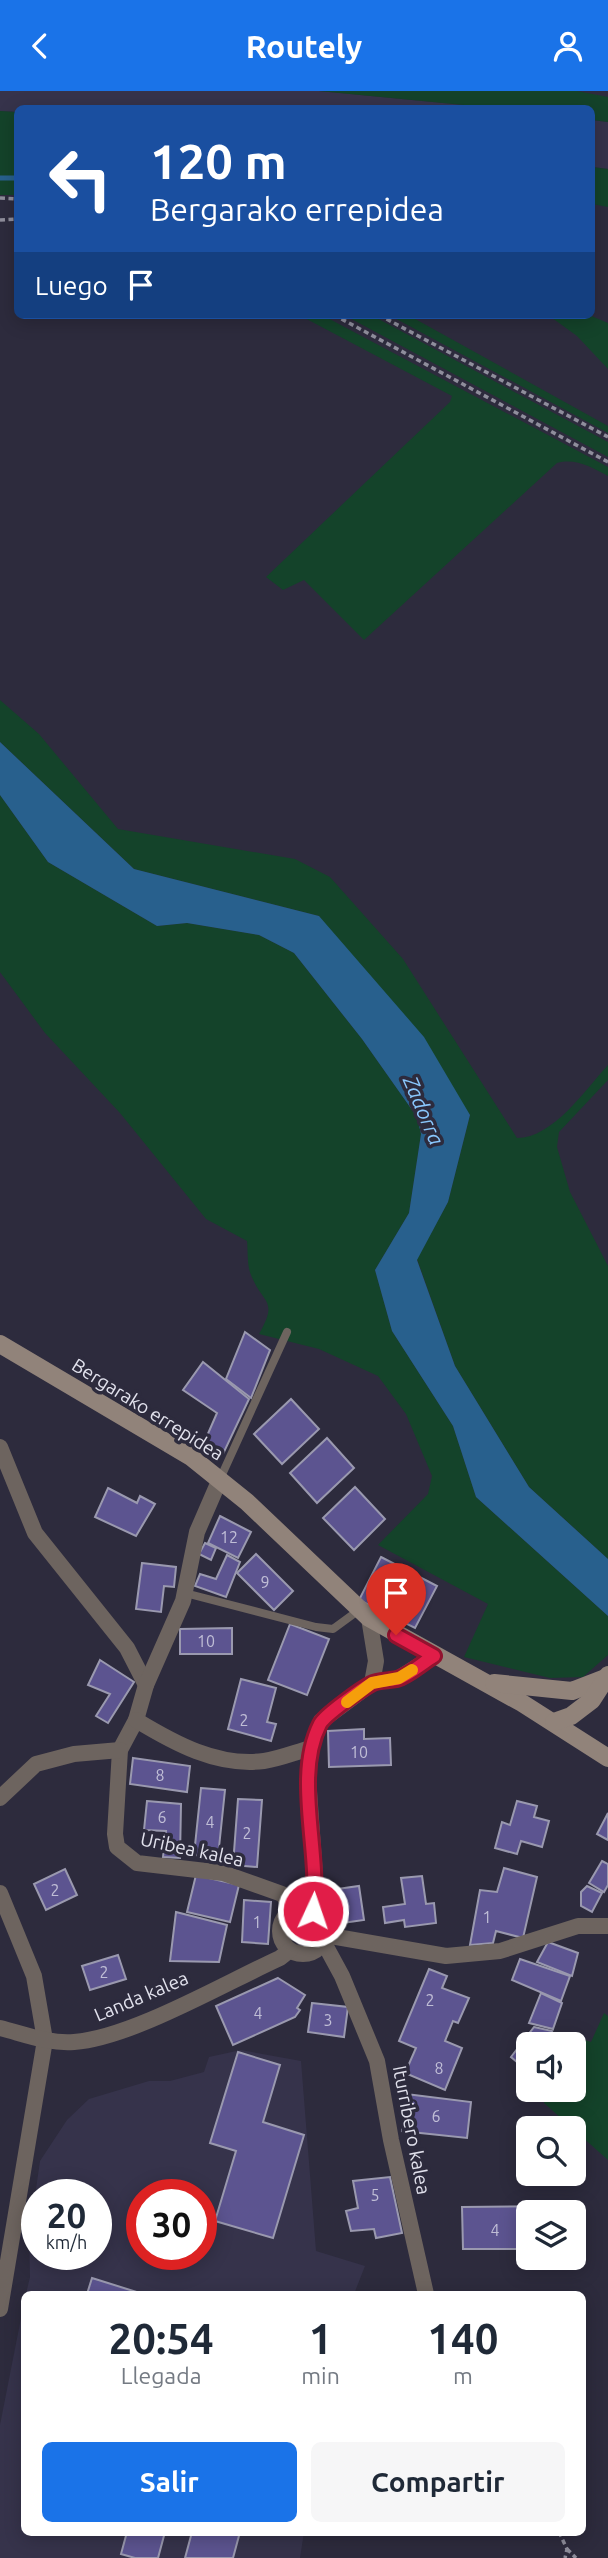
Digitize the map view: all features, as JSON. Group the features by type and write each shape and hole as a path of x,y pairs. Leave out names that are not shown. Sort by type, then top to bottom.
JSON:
{"street":[{"name":"Bergarako errepidea","path":"0,1344 170,1444 220,1479 302,1552 364,1614 434,1656 486,1682 604,1755"},
{"path":"0,1447 34,1533 127,1648 146,1685"},
{"name":"Uribea kalea","path":"220,1479 197,1532 185,1593 146,1685 136,1720 120,1750 115,1834 117,1847 137,1863 223,1873 282,1894 295,1910"},
{"path":"364,1614 376,1661 372,1683"},
{"path":"313,1911 316,1889 309,1777 311,1748 321,1721 372,1683 399,1678 434,1656"},
{"path":"486,1682 572,1691 606,1677"},
{"path":"554,1722 571,1716 592,1700 606,1677"},
{"path":"554,1722 572,1691"},
{"path":"584,1706 581,1721 584,1731 604,1755"},
{"path":"136,1720 180,1747 216,1757 263,1762 311,1748"},
{"path":"0,1798 36,1763 74,1754 120,1750"},
{"path":"0,1893 34,1976 45,2040 0,2309"},
{"path":"295,1910 313,1911 323,1922 324,1938 319,1948 306,1954 290,1950 282,1941 280,1926 295,1910"},
{"path":"324,1938 446,1956 500,1951 578,1926 608,1926"},
{"name":"Iturribero kalea","path":"324,1938 377,2061 391,2140 425,2291"},
{"name":"Landa kalea","path":"0,2028 45,2040 74,2042 105,2036 279,1958 290,1950"}],"lane":[{"path":"220,1479 287,1332"},
{"path":"185,1593 333,1629 364,1614"}],"path":[{"path":"341,319 608,462"},
{"path":"387,319 608,437"},
{"path":"561,2536 566,2549 576,2558"},
{"path":"565,2558 566,2549"}],"shaded area":[{"path":"0,91 319,91 464,105 14,105 14,112 0,111"},
{"path":"595,120 608,122 608,169 595,167"},
{"path":"241,2050 301,2061 316,2251 365,2266 355,2291 27,2291 30,2270 112,2270 112,2179 37,2179 40,2161 67,2120 89,2099 149,2081 170,2081 204,2072 209,2057"},
{"path":"21,2318 21,2536 303,2536 300,2558 0,2558 0,2425"}],"green space":[{"path":"319,91 577,91 608,97 608,122 595,120 595,105 464,105"},
{"path":"0,111 14,112 14,195 0,195"},
{"path":"595,167 608,169 608,207 595,205"},
{"path":"595,318 608,323 608,369 577,336 554,319"},
{"path":"307,319 330,319 608,467 608,476 577,463 557,463 364,640 304,580 283,590 266,577 450,402 452,396"},
{"path":"351,319 378,319 608,442 608,457"},
{"path":"396,319 415,319 608,426 608,433"},
{"path":"0,700 39,734 118,829 295,859 330,877 403,959 517,1138 530,1136 556,1121 608,1065 608,1080 559,1132 557,1147 570,1192 608,1266 608,1559 529,1487 455,1366 417,1259 448,1202 470,1115 319,916 134,869 0,742"},
{"path":"0,795 48,862 157,926 187,923 259,935 294,953 362,1039 417,1117 421,1134 409,1213 375,1270 392,1331 453,1426 476,1497 608,1616 608,1655 583,1677 550,1678 464,1657 488,1604 378,1545 428,1494 432,1476 406,1414 378,1376 319,1349 259,1334 268,1308 250,1271 247,1241 206,1219 120,1113 45,1033 0,972"},
{"path":"604,2013 608,2016 608,2160 586,2140 586,2116 559,2116 544,2103 586,2102 586,2040 591,2042"}],"water":[{"name":"Zadorra","path":"0,742 134,869 319,916 424,1037 470,1115 448,1202 417,1260 455,1366 529,1487 608,1559 608,1616 476,1497 453,1426 392,1331 375,1270 409,1213 421,1134 417,1117 362,1039 294,953 259,935 187,923 157,926 48,862 0,795"}],"building":[{"path":"245,1332 270,1350 251,1398 226,1379"},
{"path":"203,1362 249,1399 223,1454 203,1445 217,1413 183,1390"},
{"path":"291,1399 319,1429 282,1464 254,1434"},
{"path":"327,1438 354,1468 317,1503 290,1473"},
{"path":"355,1487 385,1519 354,1550 323,1518"},
{"path":"108,1488 137,1503 140,1496 155,1504 136,1536 95,1517"},
{"path":"220,1516 251,1532 238,1558 208,1543"},
{"path":"205,1543 216,1548 211,1560 199,1554"},
{"path":"256,1554 293,1591 274,1610 237,1573"},
{"path":"227,1555 240,1562 226,1597 195,1586 200,1574 216,1579"},
{"path":"381,1557 437,1586 415,1628 359,1600"},
{"path":"142,1563 176,1567 174,1587 164,1586 161,1612 136,1609"},
{"path":"290,1624 329,1639 307,1695 268,1680"},
{"path":"232,1628 232,1654 180,1654 180,1629"},
{"path":"100,1660 134,1682 108,1723 96,1716 110,1694 88,1685"},
{"path":"241,1679 276,1688 267,1722 276,1724 271,1741 228,1729"},
{"path":"364,1729 364,1739 390,1738 391,1765 329,1767 328,1731"},
{"path":"133,1758 190,1766 187,1792 130,1784"},
{"path":"201,1788 225,1790 218,1857 194,1855"},
{"path":"238,1799 262,1800 257,1867 233,1865"},
{"path":"147,1801 181,1804 180,1858 163,1857 166,1831 144,1830"},
{"path":"517,1801 537,1806 534,1817 549,1821 542,1847 521,1841 517,1854 495,1848 502,1822 510,1825"},
{"path":"608,1813 608,1840 597,1834"},
{"path":"602,1861 608,1864 608,1885 604,1892 589,1883"},
{"path":"504,1868 537,1877 523,1938 496,1931 493,1943 470,1945 480,1890 497,1892"},
{"path":"65,1869 77,1895 46,1910 34,1884"},
{"path":"196,1875 239,1885 230,1922 187,1912"},
{"path":"422,1876 426,1904 434,1903 436,1923 405,1927 404,1920 385,1923 383,1907 405,1904 401,1878"},
{"path":"359,1886 364,1920 335,1924 330,1890"},
{"path":"587,1886 602,1893 592,1912 581,1906 581,1892"},
{"path":"244,1900 271,1902 268,1944 242,1942"},
{"path":"176,1912 227,1925 219,1962 170,1961"},
{"path":"548,1942 578,1953 572,1976 537,1962"},
{"path":"118,1955 126,1979 90,1990 82,1966"},
{"path":"520,1959 570,1976 561,2001 512,1980"},
{"path":"429,1969 447,1976 442,1988 469,1998 458,2023 453,2021 445,2041 462,2048 445,2090 405,2073 416,2048 399,2041"},
{"path":"278,1978 305,1995 297,2008 300,2010 295,2017 233,2045 216,2006"},
{"path":"541,1993 562,2003 553,2029 529,2023"},
{"path":"312,2003 348,2007 344,2037 308,2032"},
{"path":"534,2027 552,2031 551,2032 530,2032"},
{"path":"238,2052 280,2065 263,2122 304,2135 273,2238 217,2222 236,2151 210,2143"},
{"path":"406,2094 471,2102 467,2138 402,2131"},
{"path":"390,2177 402,2233 376,2238 374,2229 351,2231 346,2211 358,2208 353,2181"},
{"path":"462,2207 516,2207 516,2249 463,2249"},
{"path":"92,2278 133,2291 88,2291"},
{"path":"126,2536 164,2536 158,2558 135,2558 121,2554"},
{"path":"191,2536 239,2536 233,2558 185,2558"}],"waterway":[{"path":"0,178 14,178"}],"slow traffic":[{"path":"347,1702 372,1683 399,1678 412,1670"}],"route":[{"path":"313,1911 316,1889 309,1777 311,1748 321,1721 372,1683 399,1678 434,1656 396,1635"}]}
